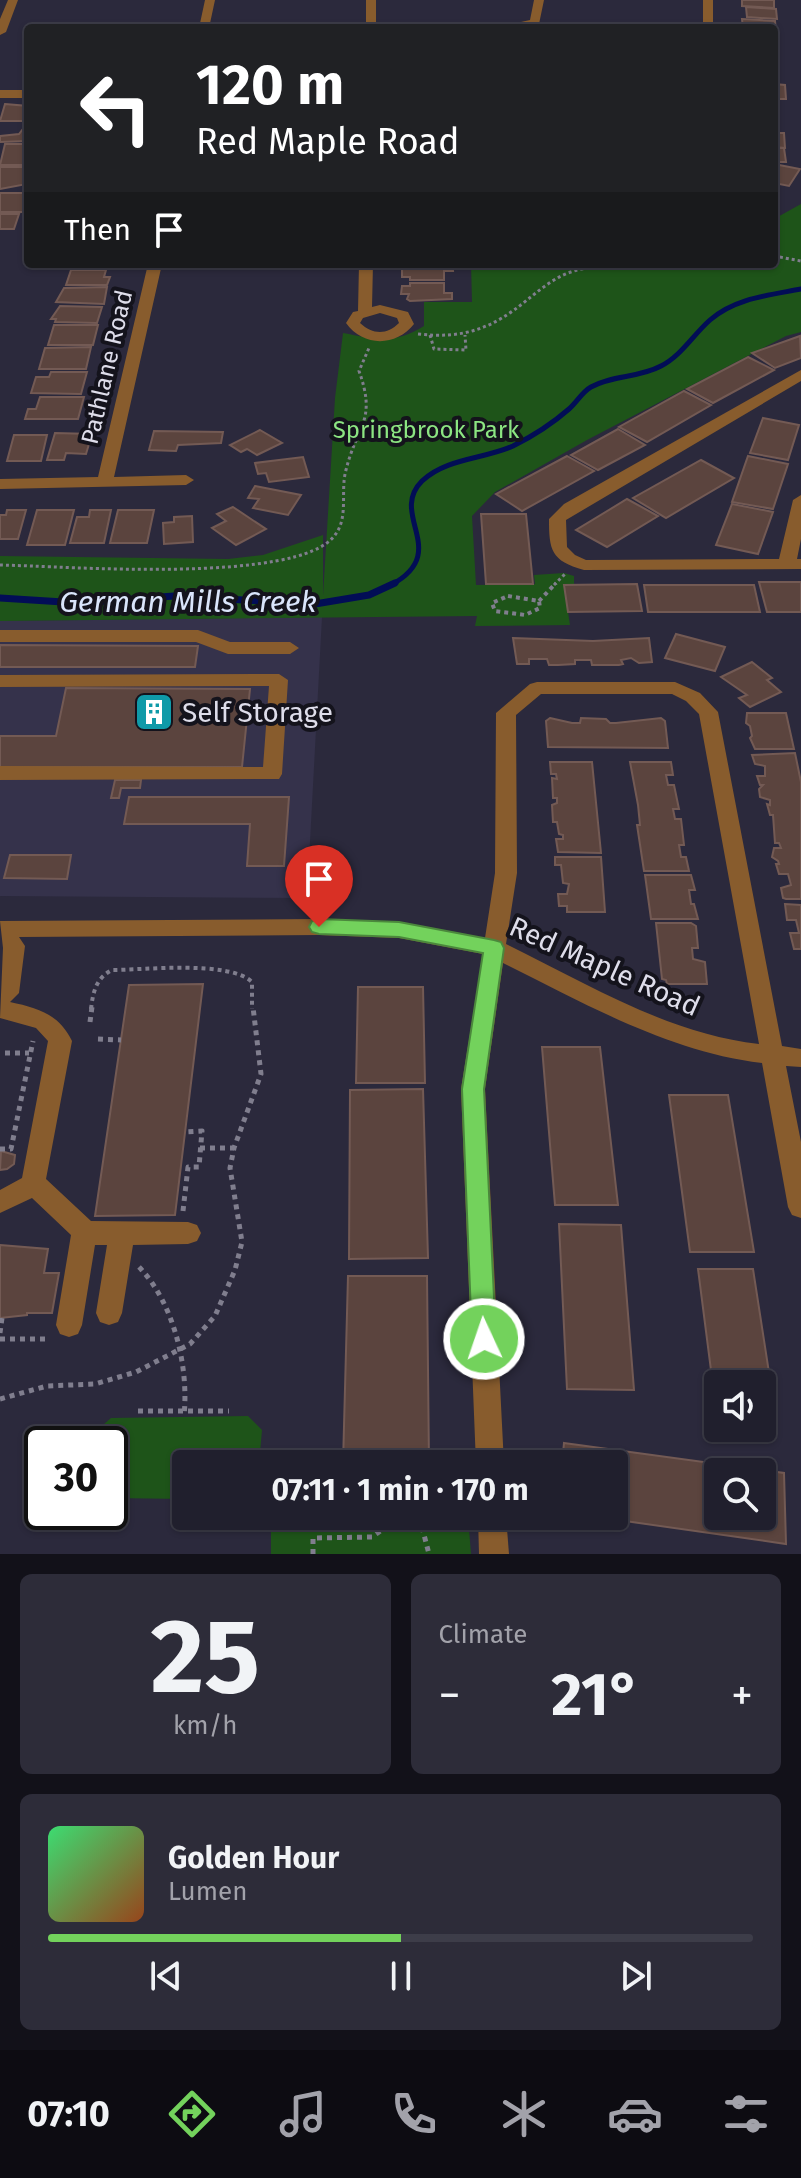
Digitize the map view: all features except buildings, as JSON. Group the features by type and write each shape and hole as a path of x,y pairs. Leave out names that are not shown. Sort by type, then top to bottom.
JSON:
{"street":[{"path":"0,32 13,0"},
{"path":"205,24 210,0"},
{"path":"371,0 371,24"},
{"path":"526,24 538,18 539,0"},
{"path":"708,0 708,24"},
{"path":"0,94 24,94"},
{"name":"Pathlane Road","path":"105,482 154,268"},
{"path":"365,311 366,268"},
{"path":"389,310 403,315 407,324 399,332 374,336 359,332 354,319 365,311 389,310"},
{"path":"801,375 570,508 557,519 558,548 569,559 584,565 794,564 801,500"},
{"path":"0,484 186,480"},
{"path":"0,636 198,636 228,648 290,648"},
{"path":"0,681 279,680 272,774 0,773"},
{"path":"489,1450 473,1089 506,873 506,713 537,688 675,688 693,697 708,712 801,1207"},
{"name":"Red Maple Road","path":"0,931 319,927 399,930 494,948 636,1018 686,1037 748,1052 801,1058"},
{"path":"0,931 14,946 8,993 0,997"},
{"path":"0,1009 39,1018 52,1026 60,1041 33,1183 21,1193 0,1202"},
{"path":"33,1183 84,1231 185,1233"},
{"path":"69,1325 84,1231"},
{"path":"109,1313 122,1234"},
{"path":"484,1530 494,1554"}],"path":[{"path":"778,257 801,261"},
{"path":"399,332 465,335 491,326 548,283 590,268"},
{"path":"617,268 663,268"},
{"path":"430,335 434,349 466,350 465,335"},
{"path":"0,565 232,568 268,565 302,555 330,542 343,524 343,481 365,429 368,390 359,371 374,336"},
{"path":"539,601 567,571"},
{"path":"508,596 539,601 540,608 525,615 503,614 492,607 496,600 508,596"},
{"path":"0,1399 48,1385 95,1384 117,1379 179,1350 200,1336 211,1322 237,1267 243,1246 231,1181 234,1148 256,1100 262,1071 252,1016 254,985 250,978 228,971 112,970 99,978 94,987 90,1022"},
{"path":"0,1149 11,1149 29,1053 38,1032"},
{"path":"98,1039 121,1040"},
{"path":"5,1053 29,1053"},
{"path":"185,1132 202,1131 199,1167 188,1167 185,1233"},
{"path":"200,1148 234,1148"},
{"path":"133,1263 146,1272 155,1287 179,1350 186,1383 184,1414"},
{"path":"0,1333 2,1318"},
{"path":"138,1411 184,1414 229,1411"},
{"path":"313,1554 313,1538 372,1537 382,1530"},
{"path":"423,1530 429,1554"}],"shaded area":[{"path":"322,617 307,898 0,896 0,621"}],"green space":[{"name":"Springbrook Park","path":"801,204 801,332 786,336 587,440 495,492 472,516 476,585 535,584 534,575 564,573 574,576 574,585 564,586 570,625 475,626 477,616 0,621 0,556 228,559 263,555 323,535 323,596 335,398 343,333 394,338 413,332 424,326 424,302 472,302 471,268 778,268 778,217"},
{"path":"248,1416 262,1430 260,1450 172,1450 172,1499 128,1498 128,1426 102,1426 111,1418"},
{"path":"271,1530 469,1530 471,1554 271,1554"}],"waterway":[{"name":"German Mills Creek","path":"392,585 417,560 419,547 411,507 413,494 432,473 520,442 556,419 588,389 599,383 661,366 681,351 710,320 730,307 753,298 801,289"},
{"name":"German Mills Creek","path":"0,598 79,603 174,596 315,604 369,595 392,585"}],"place":[{"name":"Self Storage","path":"154,712"}],"route":[{"path":"319,927 399,930 494,948 473,1089 484,1339"}]}
